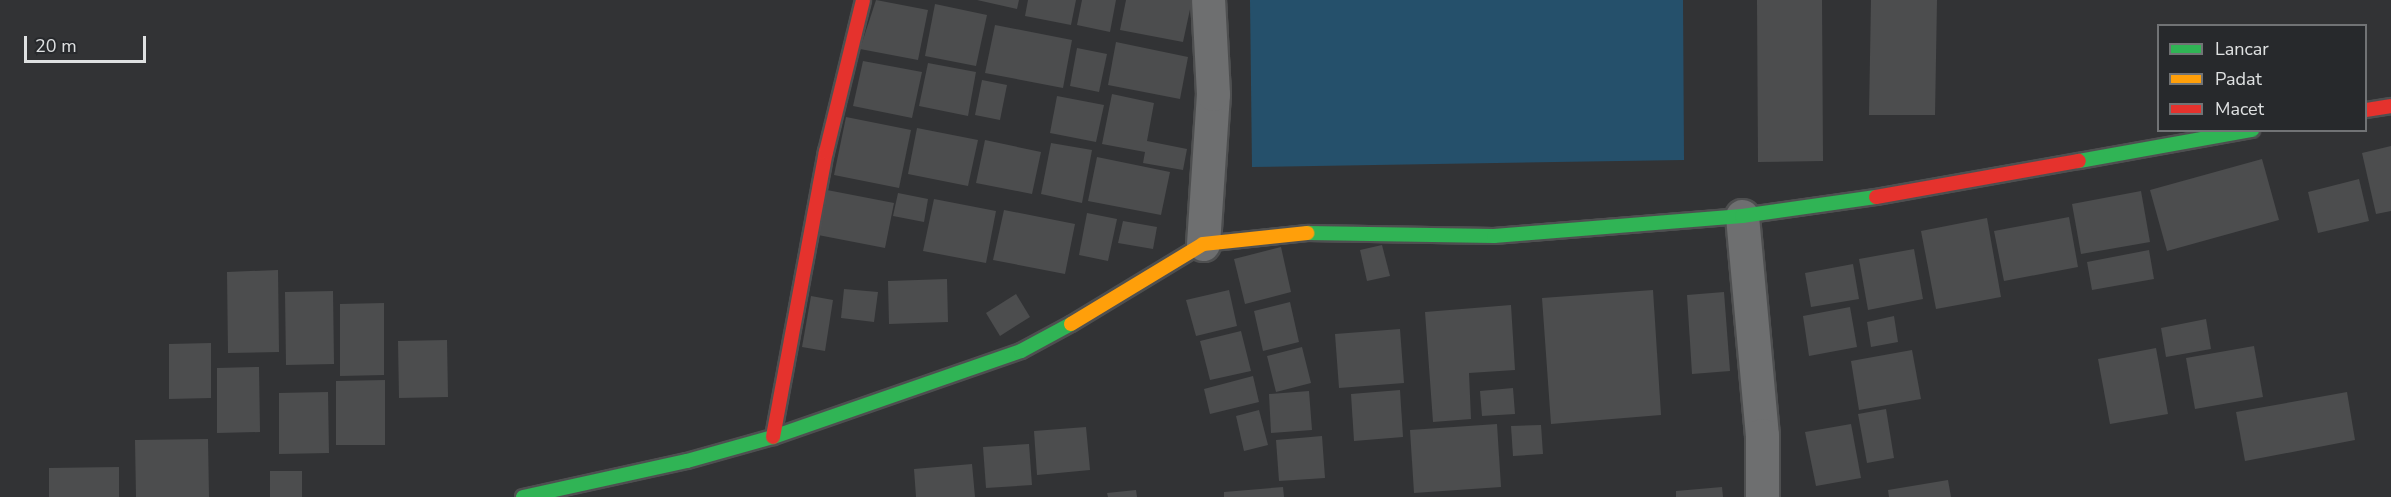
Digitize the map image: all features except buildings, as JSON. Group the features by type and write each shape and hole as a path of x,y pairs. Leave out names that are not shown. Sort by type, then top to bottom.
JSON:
{"street":[{"path":"773,437 826,152 863,0"},
{"path":"1203,244 1213,94 1208,0"},
{"path":"2367,110 2391,106"},
{"path":"523,497 687,461 773,437 1021,351 1095,311 1203,244 1320,232 1494,236 1742,216 1859,200 2241,132"},
{"path":"1742,216 1762,435 1762,497"}],"shaded area":[{"path":"1250,0 1683,0 1684,160 1252,167"}],"traffic: fast":[{"path":"2079,161 2241,132"},
{"path":"1307,233 1494,236 1742,216 1876,197"},
{"path":"523,497 687,461 773,437 1021,351 1071,324"}],"traffic: slow":[{"path":"1071,324 1203,244 1307,233"}],"traffic: jam":[{"path":"773,437 826,152 863,0"},
{"path":"2367,110 2391,106"},
{"path":"1876,197 2079,161"}]}
